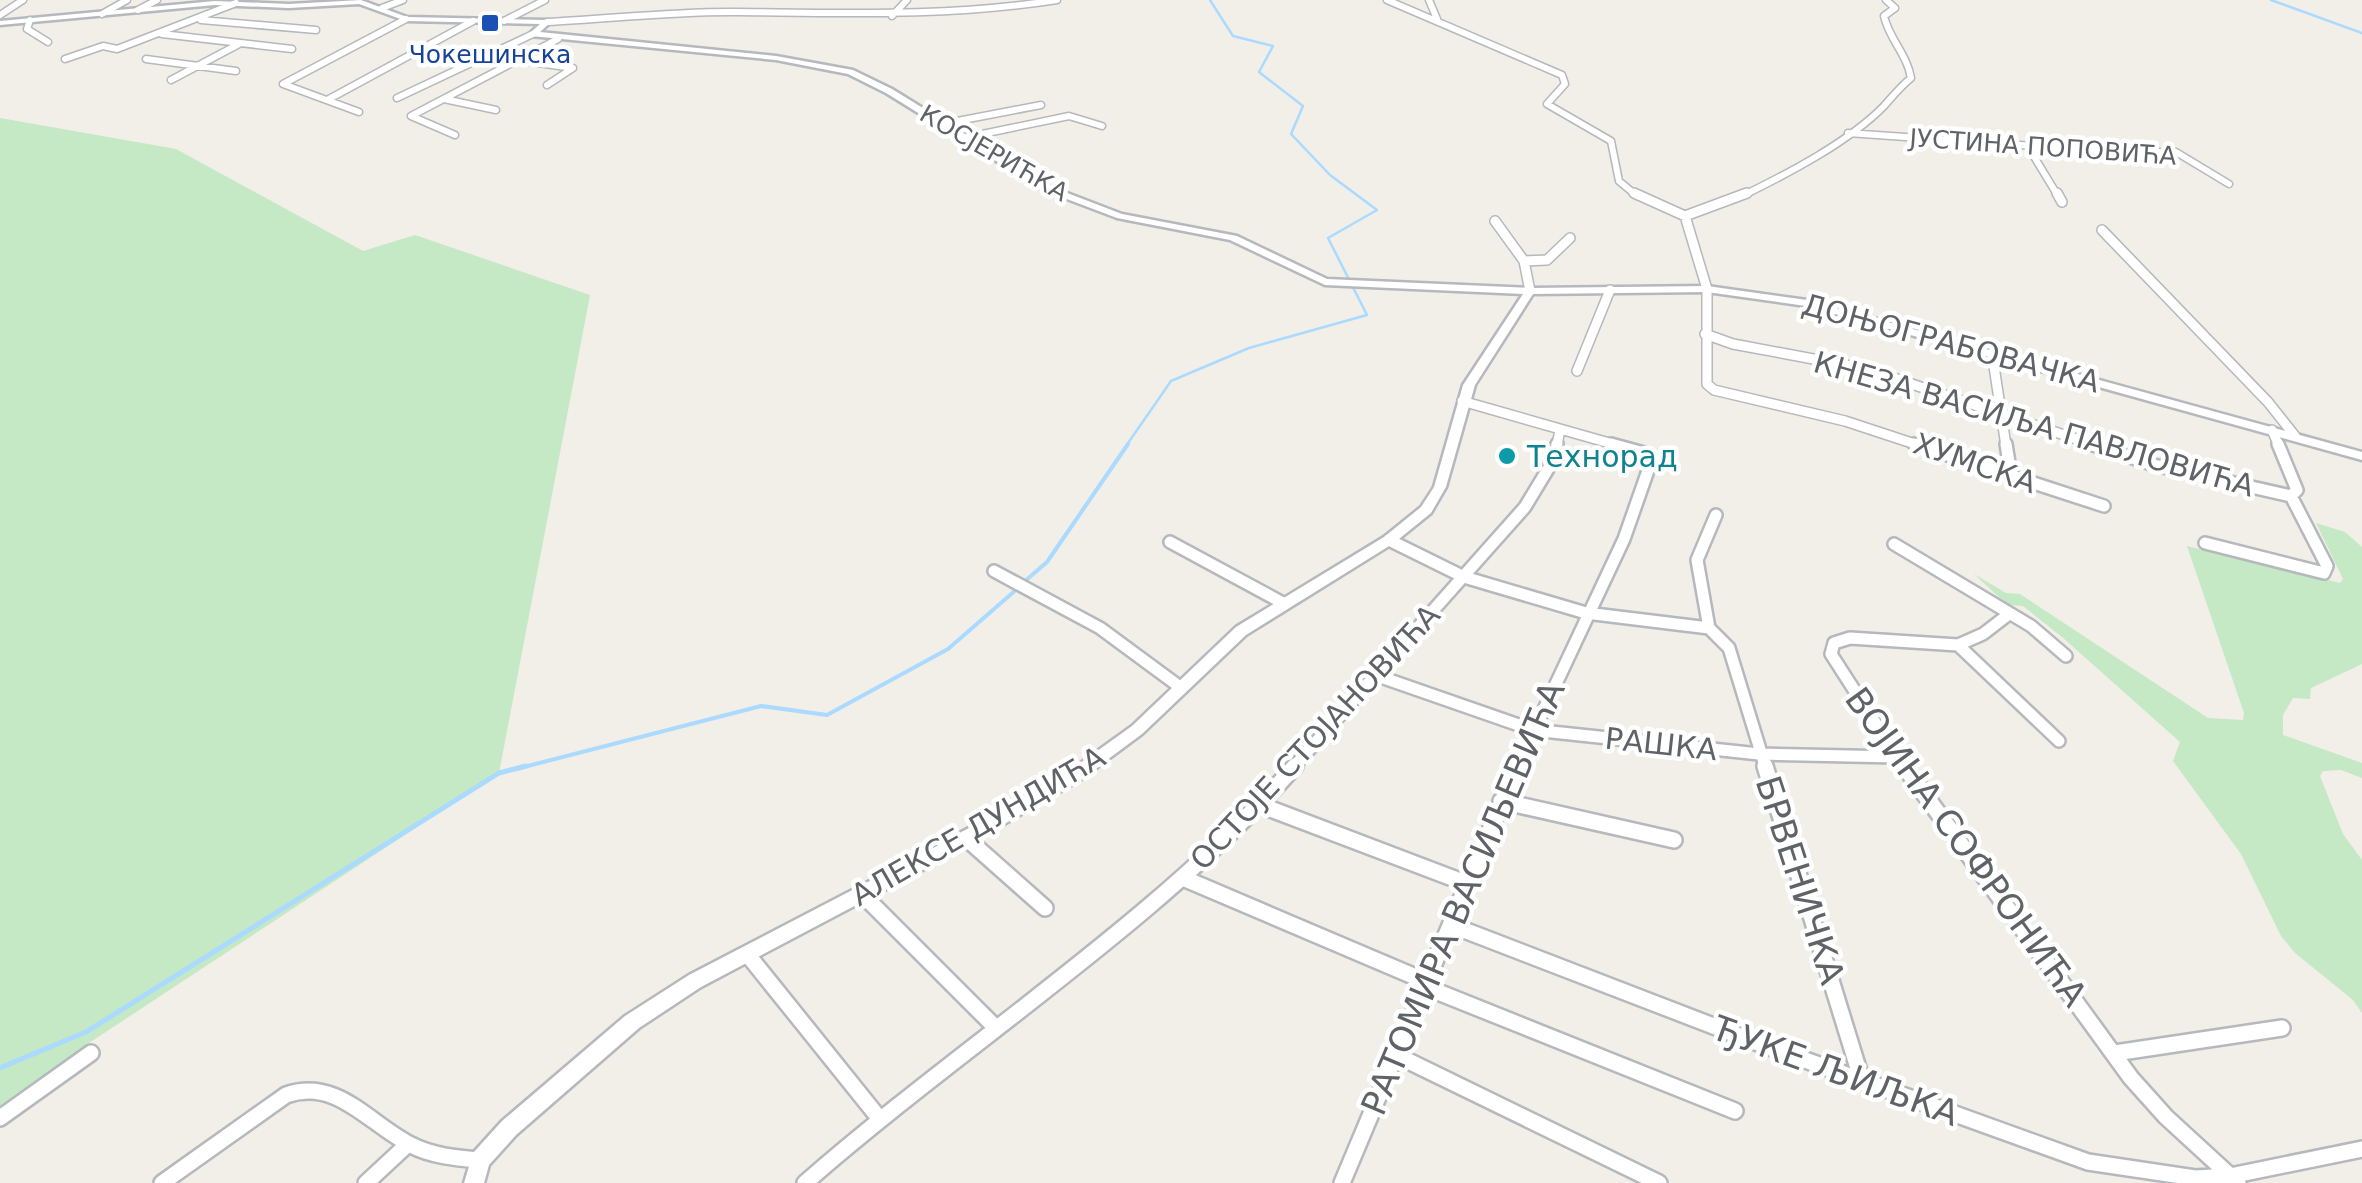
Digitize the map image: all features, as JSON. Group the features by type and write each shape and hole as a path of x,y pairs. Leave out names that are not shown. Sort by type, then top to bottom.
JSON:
{"street":[{"path":"0,15 22,0"},
{"path":"102,14 128,0"},
{"path":"138,10 157,0"},
{"path":"382,8 403,0"},
{"path":"504,22 546,0"},
{"path":"682,14 695,0"},
{"path":"733,12 746,0"},
{"path":"789,12 803,0"},
{"path":"892,16 906,0"},
{"path":"0,23 196,2 360,2 406,19 548,22 733,12 892,16 1008,8 1057,0"},
{"path":"1387,0 1437,19 1470,38 1544,64 1562,75 1565,84 1547,104 1611,141 1618,182 1642,200 1685,216 1717,208 1764,186 1886,105 1892,93 1911,78 1909,59 1885,28 1884,16 1895,8 1886,0"},
{"path":"1430,0 1437,19"},
{"path":"65,59 103,46 117,49 197,20 228,2"},
{"path":"359,112 284,86 286,81 406,19"},
{"path":"30,20 27,29 48,42"},
{"path":"197,20 316,30"},
{"path":"329,99 474,21"},
{"path":"397,98 534,33 548,22"},
{"name":"КОСЈЕРИЋКА","path":"534,33 558,39 821,65 850,72 889,91 1046,188 1085,205 1234,238 1312,278 1337,284 1436,284 1530,291"},
{"path":"155,34 292,49"},
{"path":"455,135 411,116 558,39"},
{"path":"171,80 240,44"},
{"path":"146,59 236,71"},
{"path":"517,60 573,68 547,85"},
{"path":"444,98 496,110"},
{"path":"942,124 1041,104"},
{"path":"963,138 1069,116 1102,126"},
{"name":"ЈУСТИНА ПОПОВИЋА","path":"1848,133 2122,152 2176,152 2229,184"},
{"path":"2027,145 2036,166 2062,202"},
{"path":"1685,216 1707,290 1705,334"},
{"path":"1495,222 1524,261 1530,291"},
{"path":"2102,230 2268,402 2295,436"},
{"path":"1524,261 1546,260 1570,238"},
{"path":"1577,371 1610,290"},
{"name":"ДОЊОГРАБОВАЧКА","path":"1530,291 1707,290 1835,308 2362,456"},
{"name":"АЛЕКСЕ ДУНДИЋА","path":"480,1160 509,1128 600,1046 695,981 966,838 1074,776 1137,730 1241,631 1389,540 1435,500 1462,402 1478,368 1530,291"},
{"name":"КНЕЗА ВАСИЉА ПАВЛОВИЋА","path":"1705,334 1733,344 1847,364 2001,411 2154,464 2291,496 2297,490 2272,430"},
{"name":"ХУМСКА","path":"1705,334 1708,384 1714,390 1845,421 2104,506"},
{"path":"1992,353 2012,476"},
{"path":"1462,402 1560,429"},
{"name":"ОСТОЈЕ СТОЈАНОВИЋА","path":"806,1183 879,1118 1183,878 1260,804 1525,508 1546,475 1560,429"},
{"name":"РАТОМИРА ВАСИЉЕВИЋА","path":"1342,1183 1501,801 1586,613 1624,540 1650,462 1637,449 1560,429"},
{"path":"1985,466 2008,457"},
{"path":"2205,543 2324,573 2327,566 2291,496"},
{"path":"1389,540 1464,577 1586,613 1709,628 1697,560 1716,516"},
{"path":"1170,542 1283,602"},
{"path":"1894,544 1956,578 2066,656"},
{"path":"994,570 1100,628 1180,687"},
{"path":"1958,645 1972,641 2009,614"},
{"name":"БРВЕНИЧКА","path":"1709,628 1728,648 1856,1052 1862,1082"},
{"name":"ВОЈИНА СОФРОНИЋА","path":"1958,645 1850,638 1838,640 1830,650 1897,757 2115,1053 2166,1118 2234,1180"},
{"path":"1958,645 2059,741"},
{"name":"РАШКА","path":"1375,675 1533,730 1759,754 1897,757"},
{"path":"1501,801 1674,840"},
{"path":"1260,804 1468,884"},
{"path":"966,838 1045,908"},
{"path":"1183,878 1424,983 1736,1111"},
{"path":"862,894 995,1027"},
{"name":"ЂУКЕ ЉИЉКА","path":"1450,925 1862,1082 2088,1162 2169,1177 2234,1180 2362,1149"},
{"path":"748,955 879,1118"},
{"path":"2115,1053 2282,1028"},
{"path":"0,1118 91,1053"},
{"path":"1396,1056 1659,1183"},
{"path":"162,1183 286,1095 307,1088 332,1094 408,1144 438,1156 480,1160 474,1183"},
{"path":"366,1183 408,1144"}],"green space":[{"path":"0,118 176,149 363,251 415,235 590,295 499,773 89,1043 0,1108"},
{"path":"2316,523 2345,532 2362,547 2362,664 2311,688 2310,699 2293,698 2283,715 2283,735 2362,763 2362,778 2341,770 2323,771 2320,776 2343,834 2362,860 2362,1013 2353,1000 2295,953 2281,936 2241,854 2173,761 2180,742 2062,637 2023,606 2010,605 2000,598 1974,574 2006,593 2020,594 2208,718 2243,720 2244,713 2187,546 2340,583 2343,579"}],"waterway":[{"path":"1126,446 1171,381 1249,348 1367,315 1328,238 1377,210 1330,175 1291,134 1303,106 1259,72 1273,46 1233,36 1210,0"},
{"path":"2271,0 2362,33"},
{"path":"1024,582 1047,562 1128,444"},
{"path":"516,769 761,706 827,715 948,649 1017,589"},
{"path":"0,1068 86,1032 499,773 526,766"}],"place":[{"name":"Чокешинска","path":"490,23"},
{"name":"Технорад","path":"1507,456"}]}
